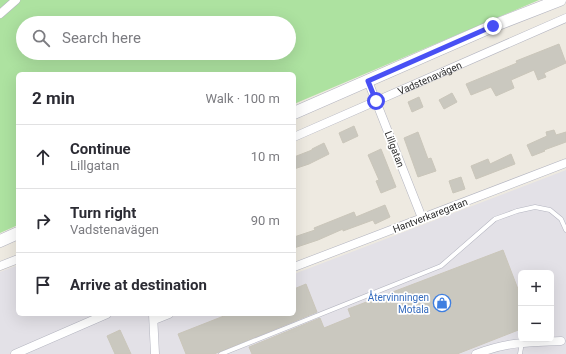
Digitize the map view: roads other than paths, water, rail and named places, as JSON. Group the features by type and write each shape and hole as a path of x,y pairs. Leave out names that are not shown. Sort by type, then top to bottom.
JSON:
{"main road":[{"path":"296,112 493,26 560,0"},
{"path":"0,241 16,234"}],"street":[{"path":"0,14 16,0"},
{"name":"Vadstenavägen","path":"296,136 566,18"},
{"name":"Lillgatan","path":"368,81 422,218"},
{"name":"Hantverkaregatan","path":"296,266 566,163"},
{"path":"0,266 16,260"},
{"path":"14,354 102,316"},
{"path":"154,317 155,354"},
{"path":"554,340 564,339"},
{"path":"476,354 493,348 522,342"}],"lane":[{"path":"221,354 440,266 496,219 516,211 535,207 550,210 561,219 566,230"},
{"path":"520,354 522,342"}],"place":[{"name":"Återvinningen Motala","path":"442,303"}]}
